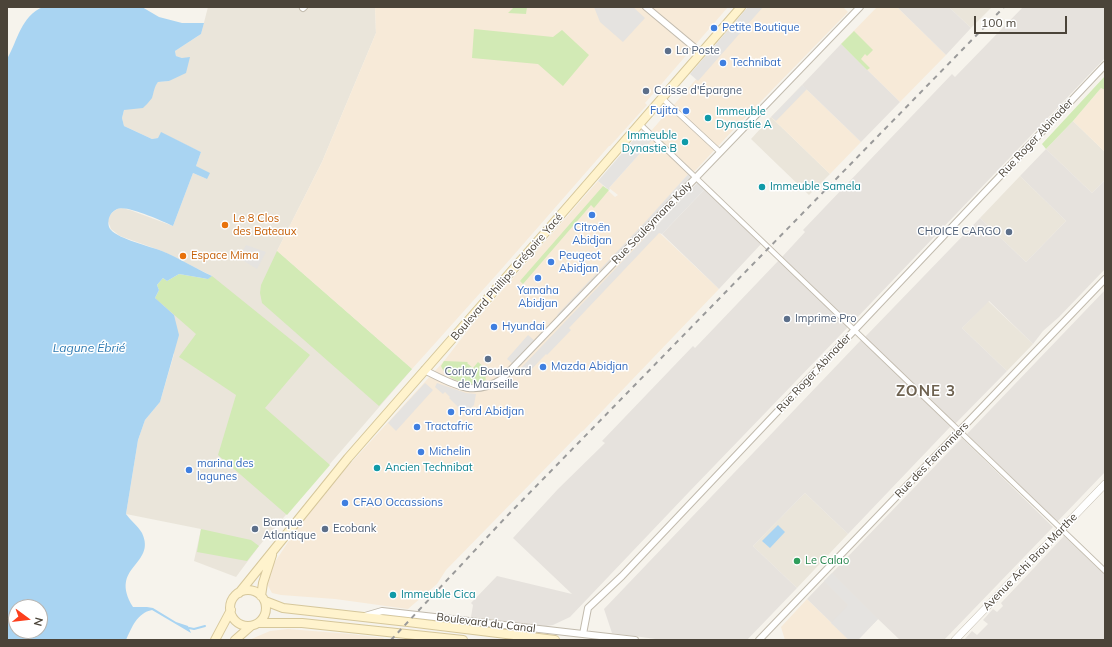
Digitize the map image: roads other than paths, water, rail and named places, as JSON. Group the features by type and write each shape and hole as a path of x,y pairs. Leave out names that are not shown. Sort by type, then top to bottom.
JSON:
{"main road":[{"name":"Boulevard Phillipe Grégoire Yacé","path":"239,594 348,458 741,7"},
{"name":"Boulevard Phillipe Grégoire Yacé","path":"263,599 263,583 275,549"},
{"path":"215,640 231,610 232,601 243,591 253,591 263,599 266,607 265,613 255,624 235,640"},
{"name":"Boulevard du Canal","path":"263,599 284,608 555,640"},
{"path":"231,610 235,621 245,626 255,624"},
{"name":"Boulevard du Canal","path":"255,624 302,623 463,640"}],"street":[{"path":"646,7 701,53"},
{"name":"Rue Souleymane Koly","path":"424,370 469,389 489,386 502,379 860,7"},
{"name":"Rue Roger Abinader","path":"584,634 588,608 622,576 1105,66"},
{"path":"662,98 720,152"},
{"path":"640,124 1105,571"},
{"name":"Rue des Ferronniers","path":"759,640 1105,279"},
{"name":"Avenue Achi Brou Marthe","path":"955,640 1105,484"},
{"name":"Boulevard du Canal","path":"361,617 382,611 635,640"}],"water":[{"name":"Lagune Ébrié","path":"43,7 142,7 159,17 182,23 204,23 201,34 175,51 176,56 182,58 190,57 186,73 169,81 158,82 152,98 143,108 124,110 122,118 124,126 152,139 158,138 161,132 201,152 196,166 210,173 207,179 193,173 173,226 145,214 122,208 117,209 112,213 109,217 108,223 111,230 115,233 135,242 162,251 212,276 208,279 179,274 167,281 163,278 157,285 159,290 155,298 174,315 179,335 160,402 145,420 138,440 126,514 139,528 145,544 143,552 129,574 126,583 127,593 133,607 153,608 176,622 188,626 191,633 152,610 142,614 139,617 126,640 7,640 7,59 21,29 30,16"},
{"path":"778,525 785,532 770,548 762,541"}],"waterway":[{"path":"189,628 194,629 205,626"}],"railway":[{"path":"391,640 507,516 1004,7"}],"place":[{"name":"Petite Boutique","path":"714,28"},
{"name":"La Poste","path":"668,51"},
{"name":"Technibat","path":"723,63"},
{"name":"Caisse d'Épargne","path":"646,91"},
{"name":"Fujita","path":"686,111"},
{"name":"Immeuble Dynastie A","path":"708,118"},
{"name":"Immeuble Dynastie B","path":"685,142"},
{"name":"Immeuble Samela","path":"762,187"},
{"name":"Citroën Abidjan","path":"592,215"},
{"name":"Le 8 Clos des Bateaux","path":"225,225"},
{"name":"CHOICE CARGO","path":"1009,232"},
{"name":"Espace Mima","path":"183,256"},
{"name":"Peugeot Abidjan","path":"551,262"},
{"name":"Yamaha Abidjan","path":"538,278"},
{"name":"Imprime Pro","path":"787,319"},
{"name":"Hyundai","path":"494,327"},
{"name":"Corlay Boulevard de Marseille","path":"488,359"},
{"name":"Mazda Abidjan","path":"543,367"},
{"name":"Ford Abidjan","path":"451,412"},
{"name":"Tractafric","path":"417,427"},
{"name":"Michelin","path":"421,452"},
{"name":"Ancien Technibat","path":"377,468"},
{"name":"marina des lagunes","path":"189,470"},
{"name":"CFAO Occassions","path":"345,503"},
{"name":"Banque Atlantique","path":"255,529"},
{"name":"Ecobank","path":"325,529"},
{"name":"Le Calao","path":"797,561"},
{"name":"Immeuble Cica","path":"393,595"}],"district":[{"name":"ZONE 3","path":"926,391"}]}
